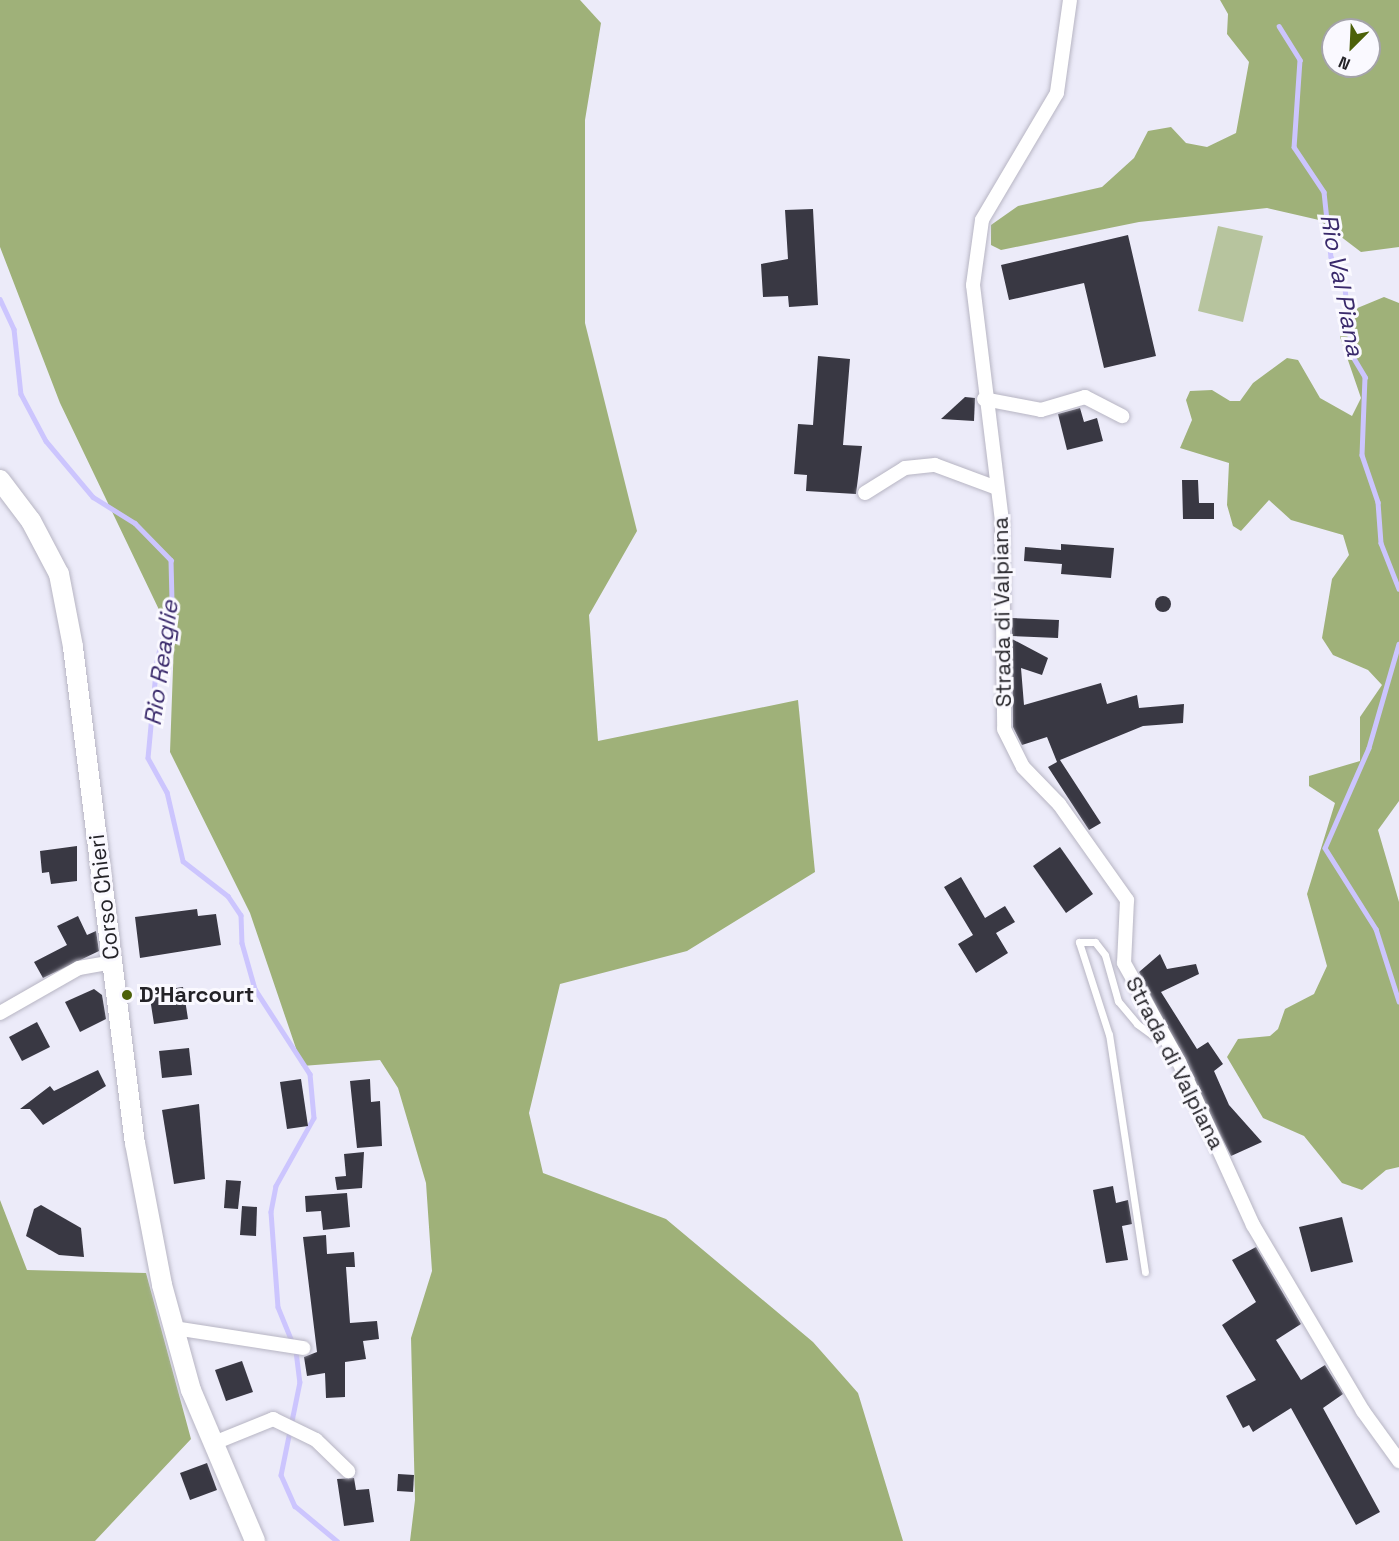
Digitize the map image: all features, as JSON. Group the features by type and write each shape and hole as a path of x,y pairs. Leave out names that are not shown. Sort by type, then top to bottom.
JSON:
{"main road":[{"name":"Corso Chieri","path":"0,480 31,521 59,574 73,647 135,1143 174,1329 214,1443 255,1541"}],"street":[{"name":"Strada di Valpiana","path":"1070,0 1057,93 982,220 973,285 984,399 997,488 1004,729 1023,767 1059,804 1127,900 1124,963 1163,1034 1253,1225 1363,1411 1399,1461"},
{"path":"984,399 1041,410 1085,397 1122,416"},
{"path":"865,493 905,468 934,465 997,488"},
{"path":"0,1013 79,968 111,962"},
{"path":"174,1329 281,1348 303,1348"},
{"path":"214,1443 273,1419 281,1420 298,1430 348,1471"}],"lane":[{"path":"1145,1272 1109,1035 1079,942 1095,942 1105,955 1118,1001 1137,1024 1152,1035 1163,1034"}],"green space":[{"path":"0,0 580,0 601,23 585,120 585,323 637,531 589,615 598,741 798,700 815,872 687,951 560,984 529,1113 543,1173 666,1219 813,1342 858,1393 903,1541 410,1541 415,1500 411,1338 432,1271 426,1183 398,1088 380,1060 302,1066 250,913 170,752 174,641 60,403 0,247"},
{"path":"1220,0 1399,0 1399,247 1361,252 1319,220 1267,208 1139,222 1001,250 991,245 991,225 1018,206 1102,187 1134,158 1148,131 1171,127 1186,143 1207,147 1236,133 1249,62 1227,34 1228,14"},
{"path":"1218,226 1263,236 1243,322 1198,311"},
{"path":"1384,297 1399,303 1399,801 1378,830 1399,902 1399,1167 1386,1170 1362,1190 1342,1183 1304,1136 1263,1118 1227,1057 1238,1039 1270,1036 1278,1029 1285,1009 1314,994 1327,966 1307,894 1335,803 1309,786 1309,776 1360,761 1360,717 1382,685 1368,670 1333,655 1322,638 1332,579 1349,555 1343,535 1291,520 1269,500 1241,531 1233,526 1227,505 1229,463 1180,448 1192,420 1186,400 1190,391 1212,390 1230,401 1240,401 1253,383 1287,358 1298,360 1320,398 1352,416 1361,398 1340,337 1355,309"},
{"path":"0,1200 27,1270 146,1273 191,1439 95,1541 0,1541"}],"building":[{"path":"813,209 818,305 789,307 788,296 763,297 761,264 788,259 785,210"},
{"path":"1128,235 1156,356 1104,368 1084,283 1009,300 1001,265"},
{"path":"818,356 850,359 843,445 862,446 856,494 806,491 807,475 794,474 798,424 813,425"},
{"path":"965,397 975,398 974,421 941,419"},
{"path":"1080,408 1084,422 1097,418 1103,441 1067,450 1058,414"},
{"path":"1182,480 1198,480 1199,503 1214,503 1214,519 1183,519"},
{"path":"1061,544 1114,548 1111,578 1061,574 1062,564 1024,561 1025,547 1061,550"},
{"path":"1160,596 1166,596 1171,604 1169,610 1160,612 1155,607 1155,601"},
{"path":"1012,618 1059,620 1058,638 1012,636"},
{"path":"1012,639 1048,658 1042,675 1021,668 1024,705 1101,683 1107,704 1137,695 1139,708 1184,704 1183,723 1143,726 1060,760 1101,823 1089,830 1048,767 1057,762 1047,737 1022,745 1013,727"},
{"path":"77,846 77,881 51,884 49,872 42,873 40,851"},
{"path":"1060,847 1093,894 1066,913 1033,866"},
{"path":"961,877 985,918 1005,906 1015,922 996,933 1008,953 976,973 958,944 973,935 944,887"},
{"path":"197,909 198,916 216,914 221,945 140,958 135,917"},
{"path":"78,916 87,935 96,931 99,951 43,978 34,962 67,945 57,926"},
{"path":"1160,954 1167,969 1196,964 1199,974 1161,992 1197,1049 1208,1042 1223,1064 1214,1071 1229,1105 1262,1142 1231,1156 1139,972"},
{"path":"183,987 188,1019 154,1024 149,992"},
{"path":"94,989 102,995 106,1019 80,1032 65,1002"},
{"path":"37,1022 50,1047 22,1061 9,1037"},
{"path":"189,1048 192,1075 162,1078 159,1051"},
{"path":"98,1070 106,1086 43,1125 30,1109 20,1109 50,1086 54,1091"},
{"path":"301,1079 308,1126 287,1129 280,1082"},
{"path":"370,1079 371,1102 380,1101 382,1146 357,1148 350,1081"},
{"path":"199,1104 205,1179 174,1184 162,1110"},
{"path":"364,1152 362,1188 337,1190 335,1177 346,1176 344,1154"},
{"path":"226,1180 241,1181 238,1209 224,1208"},
{"path":"1113,1186 1116,1203 1128,1200 1132,1224 1122,1226 1128,1260 1106,1263 1093,1190"},
{"path":"347,1193 350,1227 323,1230 321,1211 306,1212 305,1196"},
{"path":"41,1205 81,1228 84,1257 59,1255 26,1236 34,1209"},
{"path":"242,1206 257,1207 256,1236 240,1235"},
{"path":"1342,1217 1353,1262 1311,1272 1299,1227"},
{"path":"326,1235 327,1254 354,1252 355,1267 346,1267 350,1323 377,1321 379,1339 363,1341 366,1359 345,1362 345,1397 326,1398 325,1373 307,1376 304,1357 317,1352 303,1237"},
{"path":"1256,1247 1301,1324 1276,1340 1301,1380 1325,1365 1343,1394 1323,1408 1380,1512 1356,1525 1291,1408 1253,1432 1249,1425 1243,1428 1226,1396 1256,1380 1222,1325 1256,1302 1232,1260"},
{"path":"242,1361 253,1392 226,1401 215,1370"},
{"path":"207,1463 217,1490 190,1500 180,1473"},
{"path":"398,1474 414,1475 413,1492 397,1491"},
{"path":"354,1478 356,1490 369,1489 374,1522 344,1526 337,1479"}],"waterway":[{"name":"Rio Val Piana","path":"1279,26 1300,60 1294,147 1324,192 1331,257 1345,288 1352,355 1365,377 1362,455 1378,502 1381,543 1399,589"},
{"name":"Rio Reaglie","path":"0,299 14,329 21,394 46,441 93,497 135,523 171,560 172,600 157,661 148,758 167,792 183,861 228,896 241,915 242,943 255,989 310,1074 314,1118 276,1186 271,1212 278,1307 296,1351 300,1382 281,1475 295,1506 337,1541"},
{"name":"Rio Val Piana","path":"1399,644 1369,748 1325,848 1376,929 1399,1001"}],"place":[{"name":"D'Harcourt","path":"127,995"}]}
